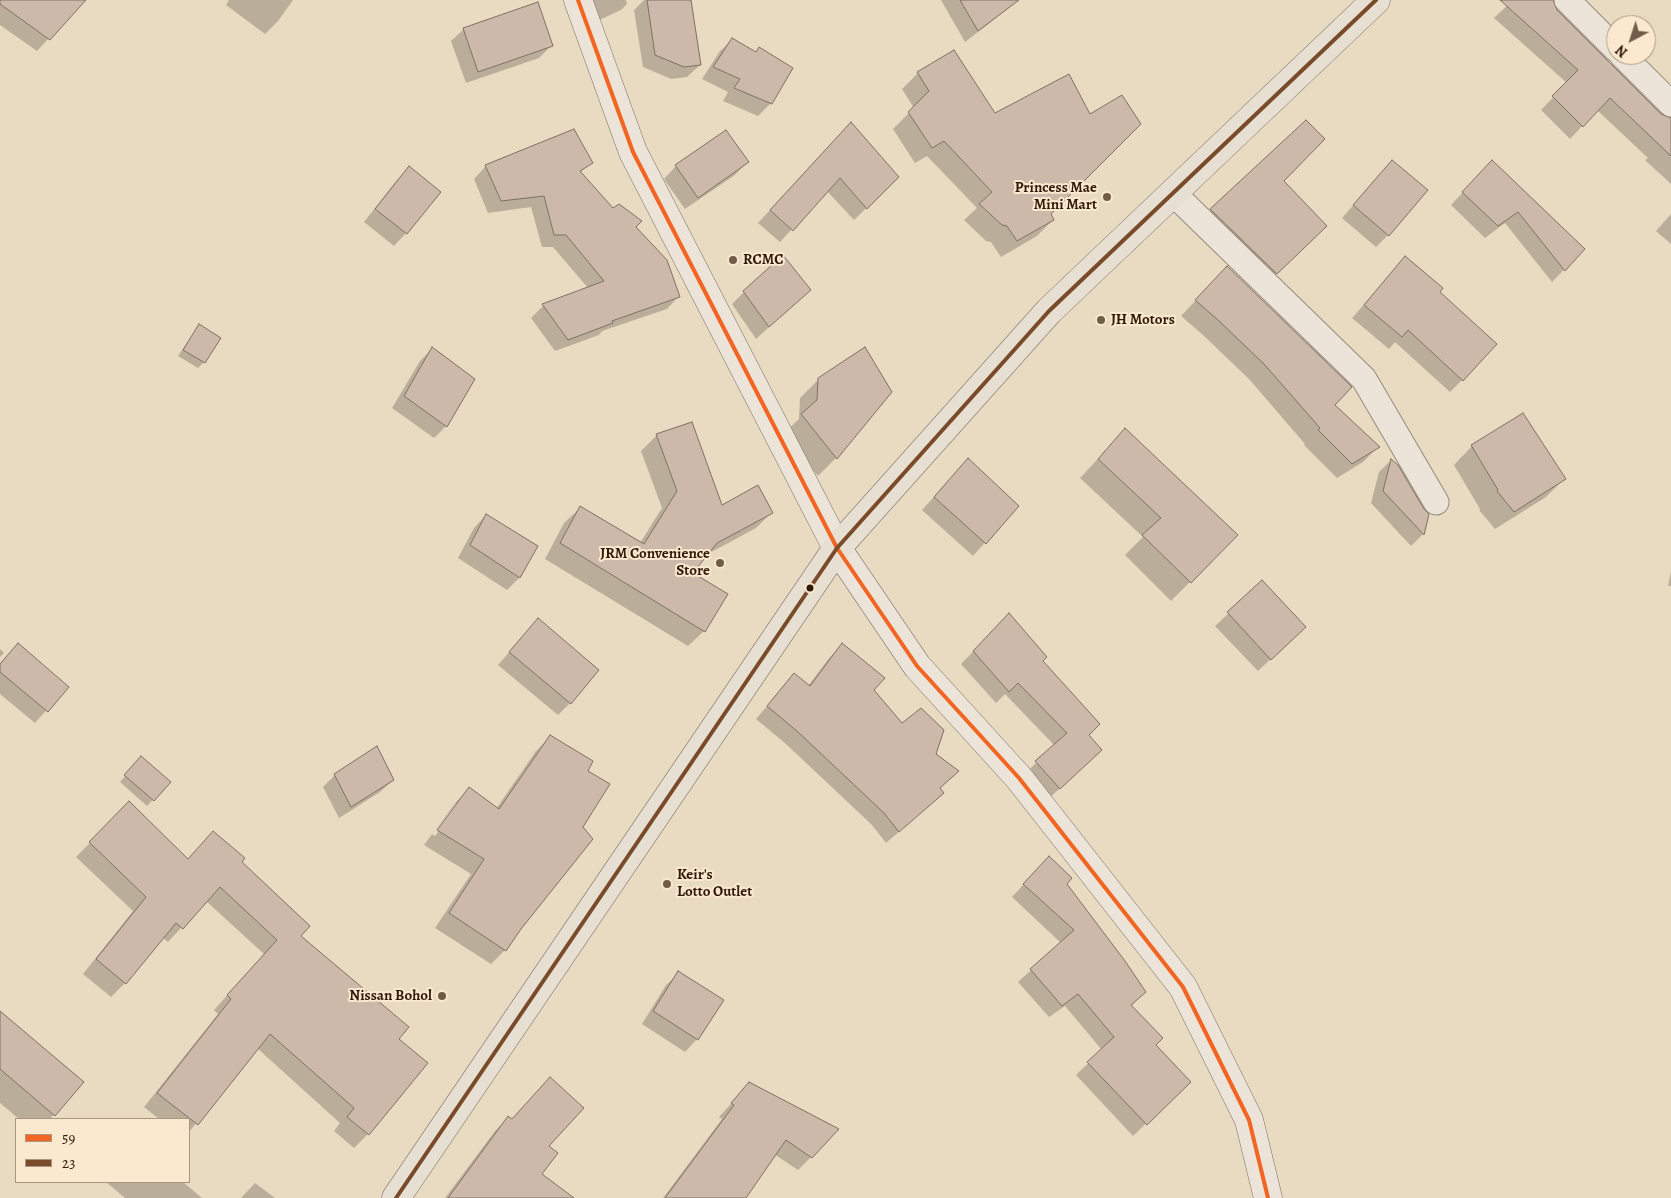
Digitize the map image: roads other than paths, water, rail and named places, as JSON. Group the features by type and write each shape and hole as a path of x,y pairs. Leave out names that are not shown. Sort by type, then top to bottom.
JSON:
{"main road":[{"path":"396,1198 837,548 1048,311 1376,0"}],"street":[{"path":"578,0 633,152 837,548 917,666 1019,778 1183,986 1249,1120 1268,1198"},
{"path":"1567,0 1606,39"},
{"path":"1632,65 1671,104"},
{"path":"1173,193 1364,378 1436,502"}],"place":[{"name":"Princess Mae Mini Mart","path":"1107,197"},
{"name":"RCMC","path":"733,260"},
{"name":"JH Motors","path":"1101,320"},
{"name":"JRM Convenience Store","path":"720,563"},
{"name":"Keir's Lotto Outlet","path":"667,884"},
{"name":"Nissan Bohol","path":"442,996"}]}
